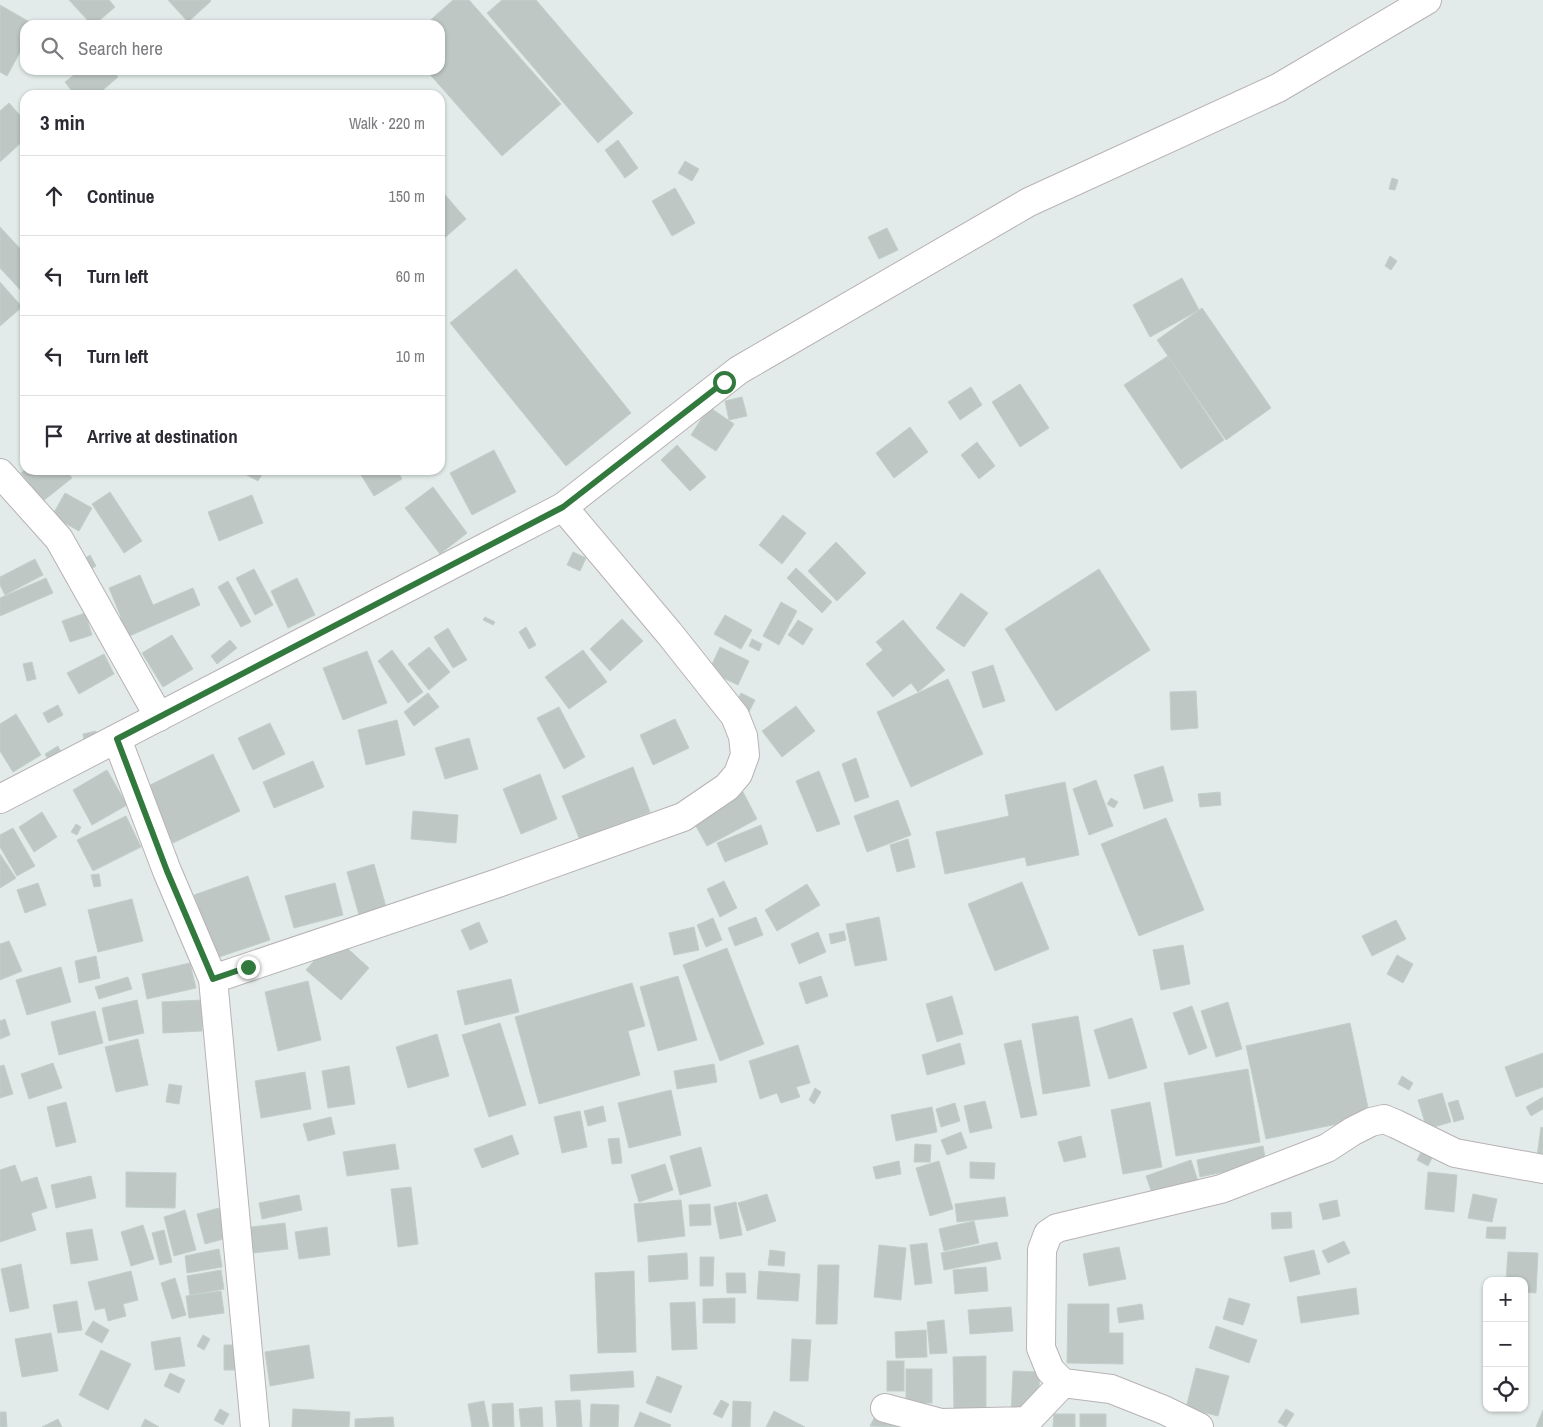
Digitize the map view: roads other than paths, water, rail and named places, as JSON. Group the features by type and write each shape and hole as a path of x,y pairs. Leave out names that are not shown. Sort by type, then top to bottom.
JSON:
{"street":[{"path":"0,800 563,507 739,370 1029,202 1278,88 1427,0"},
{"path":"0,473 59,539 158,717"},
{"path":"213,979 683,817 728,787 738,774 745,755 743,736 734,716 669,633 563,507"},
{"path":"117,739 167,871 213,979 256,1427"},
{"path":"1199,1427 1164,1410 1111,1389 1063,1383 1050,1370 1041,1348 1042,1250 1048,1234 1058,1228 1221,1189 1327,1148 1362,1126 1384,1119 1455,1154 1543,1170"},
{"path":"886,1408 941,1422 1027,1421 1063,1383"}]}
